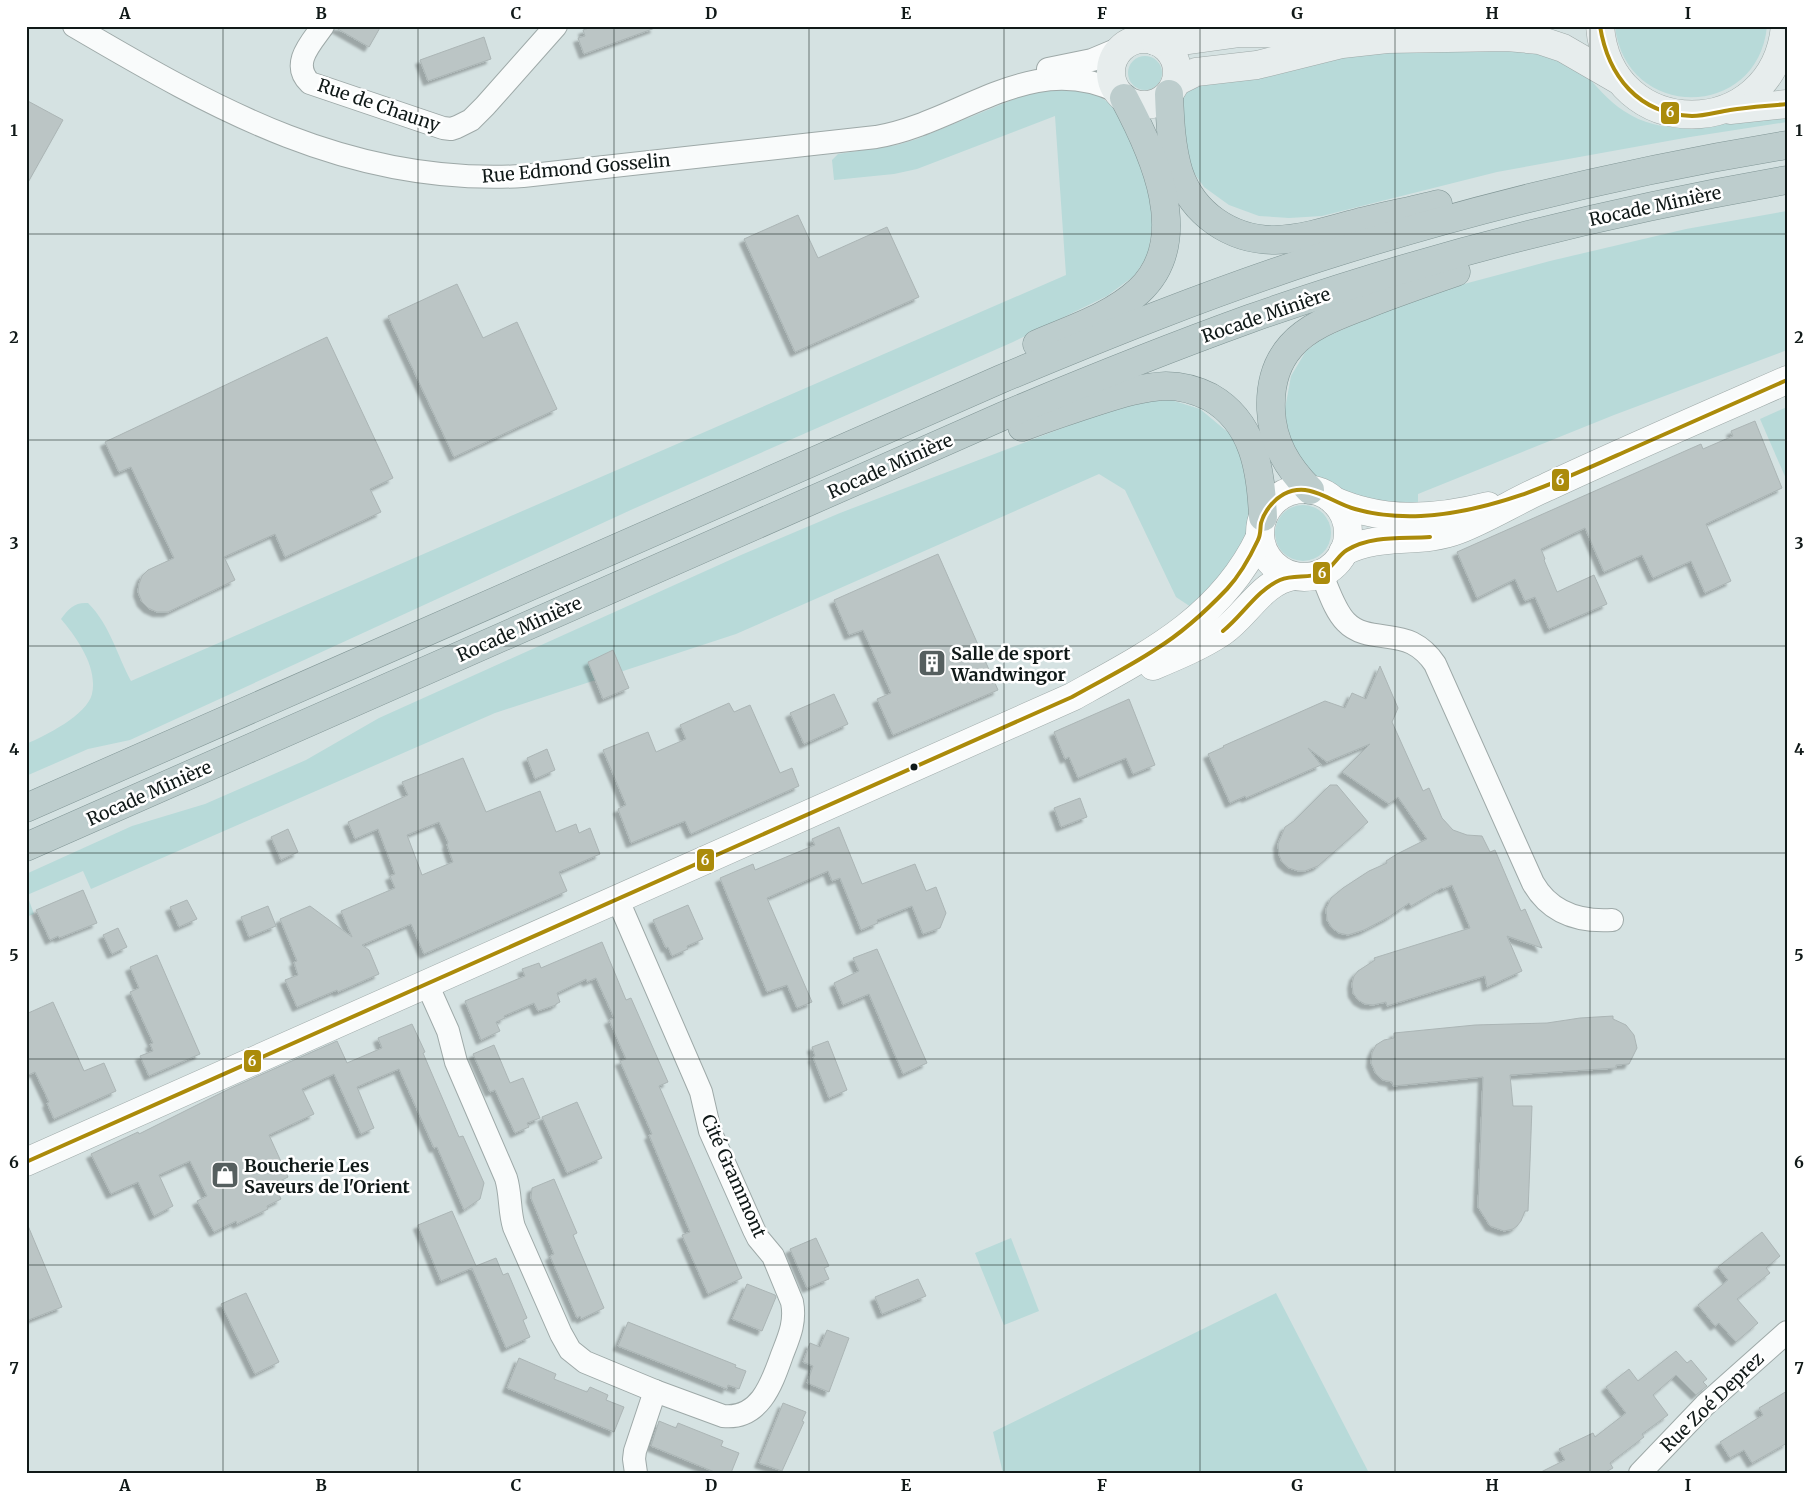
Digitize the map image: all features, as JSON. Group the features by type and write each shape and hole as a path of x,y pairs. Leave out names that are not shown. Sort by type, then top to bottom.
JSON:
{"highway":[{"path":"1172,88 1170,121 1176,161 1193,202 1202,212 1219,225 1241,234 1263,239 1289,239 1313,234 1569,174 1698,161"},
{"path":"799,468 913,398 1104,314 1138,292 1150,279 1157,269 1163,253 1166,232 1164,199 1153,164 1136,123 1121,95"},
{"name":"Rocade Minière","path":"26,808 1001,379 1189,303 1308,262 1480,210 1625,175 1787,145"},
{"name":"Rocade Minière","path":"26,847 1050,396 1166,350 1250,319 1404,269 1579,221 1787,180"},
{"path":"1310,490 1286,463 1277,442 1271,417 1274,377 1283,357 1297,340 1317,326 1339,316 1421,284 1508,254 1579,221"},
{"path":"818,498 1087,405 1142,389 1168,386 1182,387 1195,391 1218,402 1236,418 1243,428 1256,458 1261,488 1262,527"}],"main road":[{"path":"1507,37 1551,26"},
{"path":"1600,26 1605,55 1620,81"},
{"path":"1721,111 1746,98 1766,79 1778,59 1786,27"},
{"path":"1387,32 1250,66 1196,72 1172,88 1157,102 1147,105 1137,104 1121,95 1114,84 1112,69 1114,59 1123,47 1136,40 1146,39 1175,42 1240,33 1387,32 1539,40 1563,48 1620,81 1634,95 1661,110 1691,116 1787,104"},
{"path":"1156,41 1169,50 1175,60 1177,71 1172,88"}],"street":[{"name":"Rue Edmond Gosselin","path":"74,26 231,113 286,136 350,158 407,170 489,177 523,176 876,137 905,130 1011,88 1043,71 1092,60 1123,47"},
{"name":"Rue de Chauny","path":"323,26 304,53 302,66 306,79 315,85 443,128 451,129 471,120 556,26"},
{"name":"Rue Edmond Gosselin","path":"1011,88 1048,79 1074,78 1095,82 1121,95"},
{"path":"1343,552 1360,544 1378,540 1422,538 1446,534 1477,522 1544,488 1787,380"},
{"path":"1334,501 1376,514 1422,516 1479,508 1544,488"},
{"path":"26,1162 1072,697 1126,678 1197,646 1231,626 1268,587 1282,578 1321,573 1336,562 1343,552 1347,539 1347,525 1342,512 1334,501 1323,493 1310,490 1290,491 1279,497 1269,506 1251,555 1237,577 1219,598 1198,618 1156,650 1072,697"},
{"path":"1262,527 1263,550 1271,562 1281,570 1294,576"},
{"path":"1321,573 1342,617 1352,627 1367,633 1411,642 1435,664 1533,883 1543,899 1565,914 1577,918 1597,921 1612,920"},
{"name":"Cité Grammont","path":"427,984 448,1031 456,1062 506,1178 509,1190 509,1208 514,1227 565,1344 576,1357 585,1362 655,1391 723,1416 738,1415 754,1407 762,1400 772,1382 792,1327 794,1311 789,1293 773,1256 758,1238 710,1131 701,1092 618,898"},
{"name":"Rue Zoé Deprez","path":"1640,1473 1705,1405 1787,1332"},
{"path":"636,1473 635,1451 655,1391"}],"shaded area":[{"path":"1615,26 1767,26 1758,57 1741,79 1718,93 1691,97 1665,93 1642,79 1624,57"},
{"path":"1539,48 1578,68 1618,107 1643,121 1683,128 1704,127 1787,113 1787,122 1690,137 1497,172 1322,216 1289,218 1259,216 1229,205 1204,187 1187,163 1182,99 1189,88 1206,79 1377,51"},
{"path":"1145,56 1157,61 1162,73 1157,85 1145,90 1133,85 1128,73 1133,61"},
{"path":"1051,84 1092,91 1109,103 1121,116 1150,184 1152,226 1148,255 1134,276 1107,296 1013,342 633,509 130,740 88,749 26,776 26,744 44,736 74,717 89,702 92,694 93,684 89,663 79,644 61,619 76,605 88,603 96,612 108,630 131,681 1066,275 1055,116 917,169 894,174 834,180 832,160 838,154 897,145 917,139"},
{"path":"1787,211 1787,350 1614,415 1418,494 1418,508 1358,501 1314,477 1286,441 1284,414 1291,376 1306,351 1322,339 1368,318 1449,288 1550,261 1686,229"},
{"path":"1171,400 1200,409 1230,434 1241,453 1254,501 1248,535 1235,568 1194,609 1176,597 1125,490 1099,474 736,634 495,713 91,889 83,871 27,895 34,914 26,917 26,874 132,826 205,804 306,760 379,718 741,555 840,513 1094,416 1137,402"},
{"path":"1787,407 1787,481 1760,419"},
{"path":"1303,505 1314,507 1323,513 1329,522 1331,533 1329,544 1323,553 1314,559 1303,561 1292,559 1283,553 1277,544 1275,533 1277,522 1283,513 1292,507"},
{"path":"1011,1238 1039,1311 1004,1325 975,1253"},
{"path":"1276,1293 1369,1473 1003,1473 993,1432"}],"building":[{"path":"336,26 381,26 369,47 336,28"},
{"path":"595,26 654,26 655,28 584,54 578,38 585,36 583,30"},
{"path":"484,37 491,59 428,81 420,60"},
{"path":"26,100 63,120 26,186"},
{"path":"798,215 818,258 887,227 919,297 795,352 744,239"},
{"path":"457,284 483,338 517,322 557,409 454,457 388,316"},
{"path":"327,337 393,478 370,489 381,512 285,557 275,534 224,557 235,580 168,612 157,612 148,608 142,602 138,592 142,576 148,570 174,558 131,467 119,472 105,442"},
{"path":"1755,421 1782,488 1706,524 1731,581 1705,593 1691,561 1653,578 1642,555 1604,572 1585,528 1541,549 1544,560 1557,592 1594,575 1607,604 1549,629 1535,597 1525,601 1515,579 1477,598 1457,552 1701,444 1703,449 1733,436 1731,431"},
{"name":"Salle de sport Wandwingor","path":"938,554 998,690 893,735 877,699 891,693 863,630 849,635 834,600"},
{"path":"613,650 629,688 603,699 588,662"},
{"path":"1380,666 1398,708 1392,722 1423,791 1429,788 1442,818 1453,830 1467,835 1482,836 1490,852 1495,850 1521,911 1525,909 1542,948 1507,936 1522,971 1487,987 1485,976 1387,1006 1386,1002 1373,1005 1365,1004 1358,1000 1353,993 1352,984 1354,976 1358,971 1375,960 1374,958 1470,928 1452,885 1442,888 1411,906 1409,903 1389,917 1364,930 1348,935 1339,933 1332,928 1327,920 1326,909 1331,898 1343,888 1369,871 1387,863 1386,861 1397,854 1427,839 1398,797 1389,804 1342,772 1370,744 1327,762 1308,748 1321,765 1246,798 1245,796 1230,803 1208,754 1325,701 1345,708 1352,693 1366,699"},
{"path":"834,694 848,724 804,744 790,713"},
{"path":"1129,699 1155,765 1133,774 1126,758 1078,778 1069,757 1065,759 1054,732"},
{"path":"729,703 734,712 750,705 780,773 792,768 799,786 691,834 685,821 631,843 618,809 626,805 603,750 648,732 656,752 686,739 680,725"},
{"path":"547,749 555,770 535,779 527,758"},
{"path":"463,758 486,812 540,791 556,832 576,824 579,833 590,828 600,854 559,872 567,891 424,954 411,924 362,945 369,950 379,974 297,1007 285,980 298,975 294,962 297,961 280,919 310,906 352,937 341,911 395,888 390,876 395,874 378,829 355,839 348,822 408,795 402,782","holes":["439,822 448,842 447,845 453,862 422,875 407,835"]},
{"path":"1330,785 1337,785 1368,822 1318,866 1305,871 1289,868 1282,862 1279,855 1278,844 1285,827 1294,821"},
{"path":"1080,798 1087,817 1061,827 1054,808"},
{"path":"839,827 862,884 915,864 926,891 936,887 946,913 940,928 923,934 912,906 877,920 878,923 861,930 840,878 832,881 828,871 767,898 812,1002 797,1008 787,985 767,992 720,878 753,864 755,870 815,845 812,839"},
{"path":"288,829 298,852 281,860 271,837"},
{"path":"83,890 97,923 50,940 36,910"},
{"path":"187,900 197,919 179,927 170,907"},
{"path":"688,905 703,939 687,946 688,949 672,956 668,947 666,948 653,920"},
{"path":"268,906 276,926 249,937 241,917"},
{"path":"118,928 127,947 112,954 103,935"},
{"path":"602,942 626,1000 631,998 668,1082 659,1086 742,1278 708,1294 682,1235 690,1232 649,1135 652,1134 620,1061 626,1059 609,1020 614,1018 596,978 587,982 586,979 557,993 560,1002 556,1005 538,1011 534,1003 504,1016 505,1018 496,1022 500,1031 481,1040 465,1001 525,976 522,969 539,963 541,968"},
{"path":"877,949 927,1063 903,1074 869,994 843,1005 834,983 859,971 853,958"},
{"path":"157,955 200,1054 149,1076 140,1056 153,1051 150,1044 153,1043 130,992 139,988 130,967"},
{"path":"53,1002 84,1071 104,1063 116,1091 54,1119 47,1103 49,1102 35,1072 26,1076 26,1014"},
{"path":"1613,1016 1613,1019 1626,1025 1634,1035 1637,1048 1629,1064 1616,1065 1616,1068 1510,1075 1513,1106 1532,1106 1530,1162 1528,1211 1525,1211 1517,1226 1504,1231 1490,1226 1478,1207 1483,1077 1393,1086 1392,1082 1383,1080 1376,1074 1371,1063 1372,1053 1376,1045 1384,1040 1394,1038 1394,1033 1475,1025 1547,1023"},
{"path":"412,1024 459,1137 463,1136 484,1183 480,1199 464,1210 437,1147 434,1148 399,1069 357,1087 374,1128 361,1134 334,1074 302,1089 314,1114 269,1135 288,1177 274,1184 281,1199 267,1206 268,1209 237,1224 236,1221 214,1232 197,1201 207,1196 190,1161 159,1175 173,1206 154,1216 138,1182 111,1194 91,1154 138,1132 139,1134 231,1088 337,1041 347,1063 382,1048 378,1038"},
{"path":"828,1041 847,1090 829,1098 813,1057 815,1056 812,1047"},
{"path":"494,1045 510,1083 523,1078 540,1118 527,1123 529,1127 515,1133 495,1090 490,1092 473,1054"},
{"path":"577,1102 602,1158 567,1173 542,1117"},
{"path":"554,1179 577,1233 573,1235 604,1308 581,1319 580,1316 577,1318 550,1256 554,1254 531,1198 532,1188"},
{"path":"452,1211 476,1266 496,1258 503,1275 508,1273 527,1318 523,1320 530,1337 506,1348 472,1268 441,1281 418,1225"},
{"path":"26,1221 62,1307 26,1321"},
{"path":"1762,1232 1780,1256 1766,1268 1770,1273 1737,1299 1758,1323 1736,1342 1719,1323 1715,1326 1698,1305 1728,1280 1718,1267"},
{"path":"816,1238 829,1266 824,1268 829,1279 807,1288 790,1249"},
{"path":"918,1279 926,1296 882,1314 875,1297"},
{"path":"747,1284 776,1297 762,1331 732,1319"},
{"path":"246,1293 279,1362 255,1374 221,1304"},
{"path":"628,1322 736,1365 735,1367 746,1371 739,1389 728,1385 727,1389 618,1346"},
{"path":"827,1330 849,1338 829,1392 807,1383 813,1366 803,1362 810,1343 820,1347"},
{"path":"1676,1351 1687,1363 1691,1360 1707,1379 1703,1382 1707,1386 1696,1395 1676,1375 1653,1395 1668,1415 1642,1434 1644,1437 1610,1463 1613,1468 1604,1473 1539,1473 1565,1460 1559,1449 1593,1433 1595,1437 1626,1413 1606,1387 1629,1369 1638,1381"},
{"path":"519,1358 556,1374 554,1379 587,1392 590,1387 608,1395 606,1400 624,1407 614,1432 507,1388"},
{"path":"1787,1391 1787,1443 1752,1463 1744,1450 1730,1458 1720,1442 1763,1415 1759,1408"},
{"path":"783,1403 806,1412 802,1421 804,1422 782,1471 759,1463"},
{"path":"659,1421 676,1428 678,1423 723,1441 721,1446 739,1453 731,1473 717,1473 651,1446"}],"transit line":[{"name":"6","path":"1600,26 1610,61 1618,76 1641,100 1656,108 1673,114 1692,116 1787,104"},
{"name":"6","path":"26,1162 1072,697 1166,643 1211,605 1232,584 1240,572 1259,538 1264,515 1273,503 1284,494 1293,491 1311,491 1355,509 1396,516 1421,516 1475,508 1528,493 1553,483 1787,380"},
{"name":"6","path":"1223,631 1272,584 1285,578 1312,576 1322,573 1330,568 1344,552 1357,545 1377,540 1430,537"}],"place":[{"name":"Salle de sport Wandwingor","path":"932,663"},
{"name":"Boucherie Les Saveurs de l'Orient","path":"225,1175"}]}
